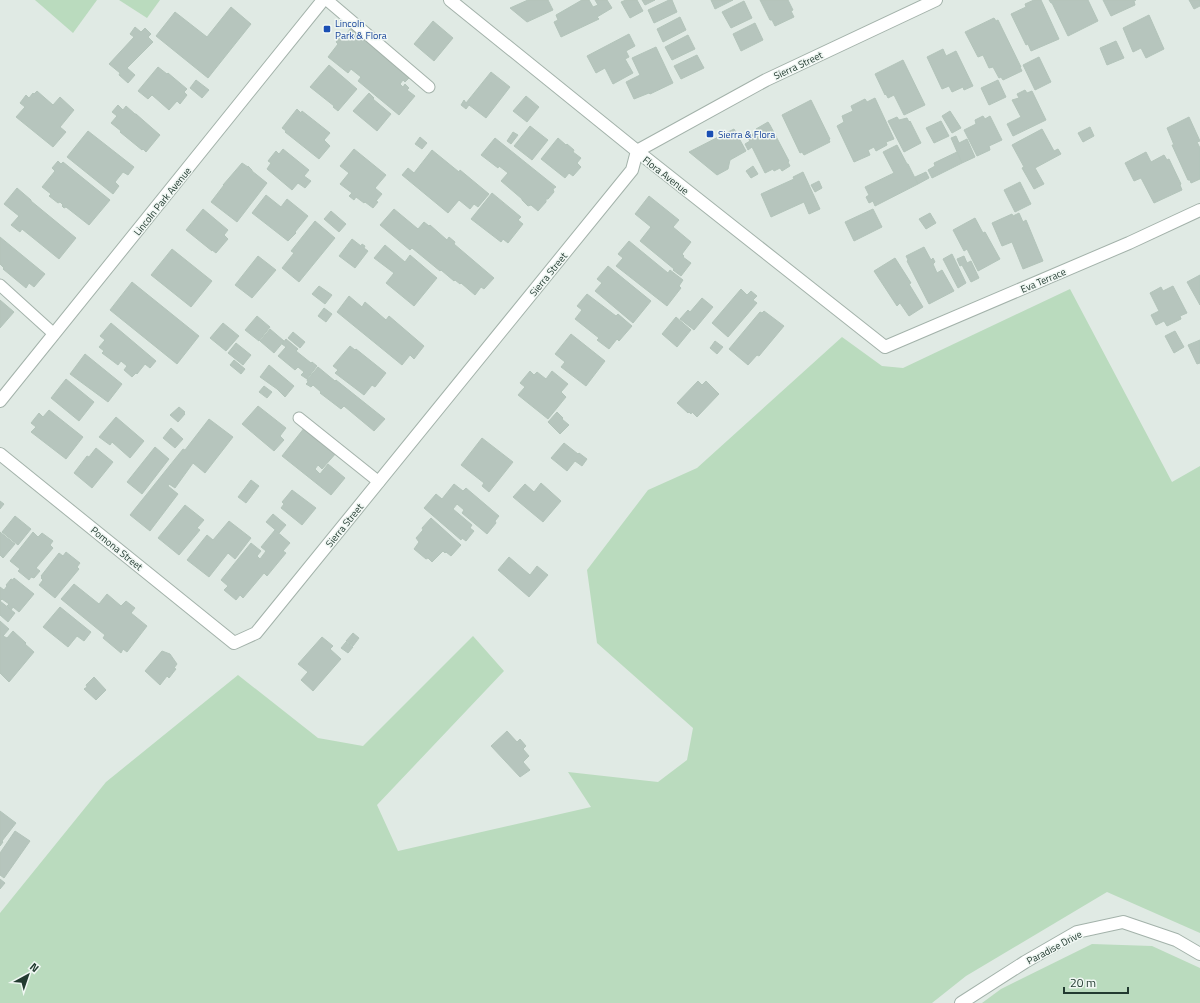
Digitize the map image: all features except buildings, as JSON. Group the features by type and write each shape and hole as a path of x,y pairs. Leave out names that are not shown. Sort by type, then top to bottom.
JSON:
{"street":[{"name":"Lincoln Park Avenue","path":"0,401 323,0"},
{"name":"Flora Avenue","path":"450,0 637,151 885,347"},
{"name":"Sierra Street","path":"234,643 256,633 632,170 637,151 766,80 936,0"},
{"name":"Eva Terrace","path":"885,347 1129,243 1200,210"},
{"name":"Pomona Street","path":"0,454 234,643"},
{"name":"Paradise Drive","path":"961,1003 1025,962 1077,932 1123,922 1176,940 1200,954"}],"lane":[{"path":"327,0 429,88"},
{"path":"0,285 54,334"},
{"path":"299,418 379,482"}],"green space":[{"path":"35,0 97,0 73,33"},
{"path":"119,0 160,0 147,18"},
{"path":"1070,289 1172,482 1200,466 1200,933 1107,892 966,976 932,1003 0,1003 0,913 106,782 238,675 318,738 363,746 473,636 504,671 377,805 398,851 591,807 568,772 658,782 687,760 693,728 597,643 587,570 648,490 697,468 842,337 882,366 903,368"},
{"path":"1092,944 1152,946 1200,968 1200,1003 982,1003 1001,989"}],"place":[{"name":"Lincoln Park & Flora","path":"327,29"},
{"name":"Sierra & Flora","path":"710,134"}]}
